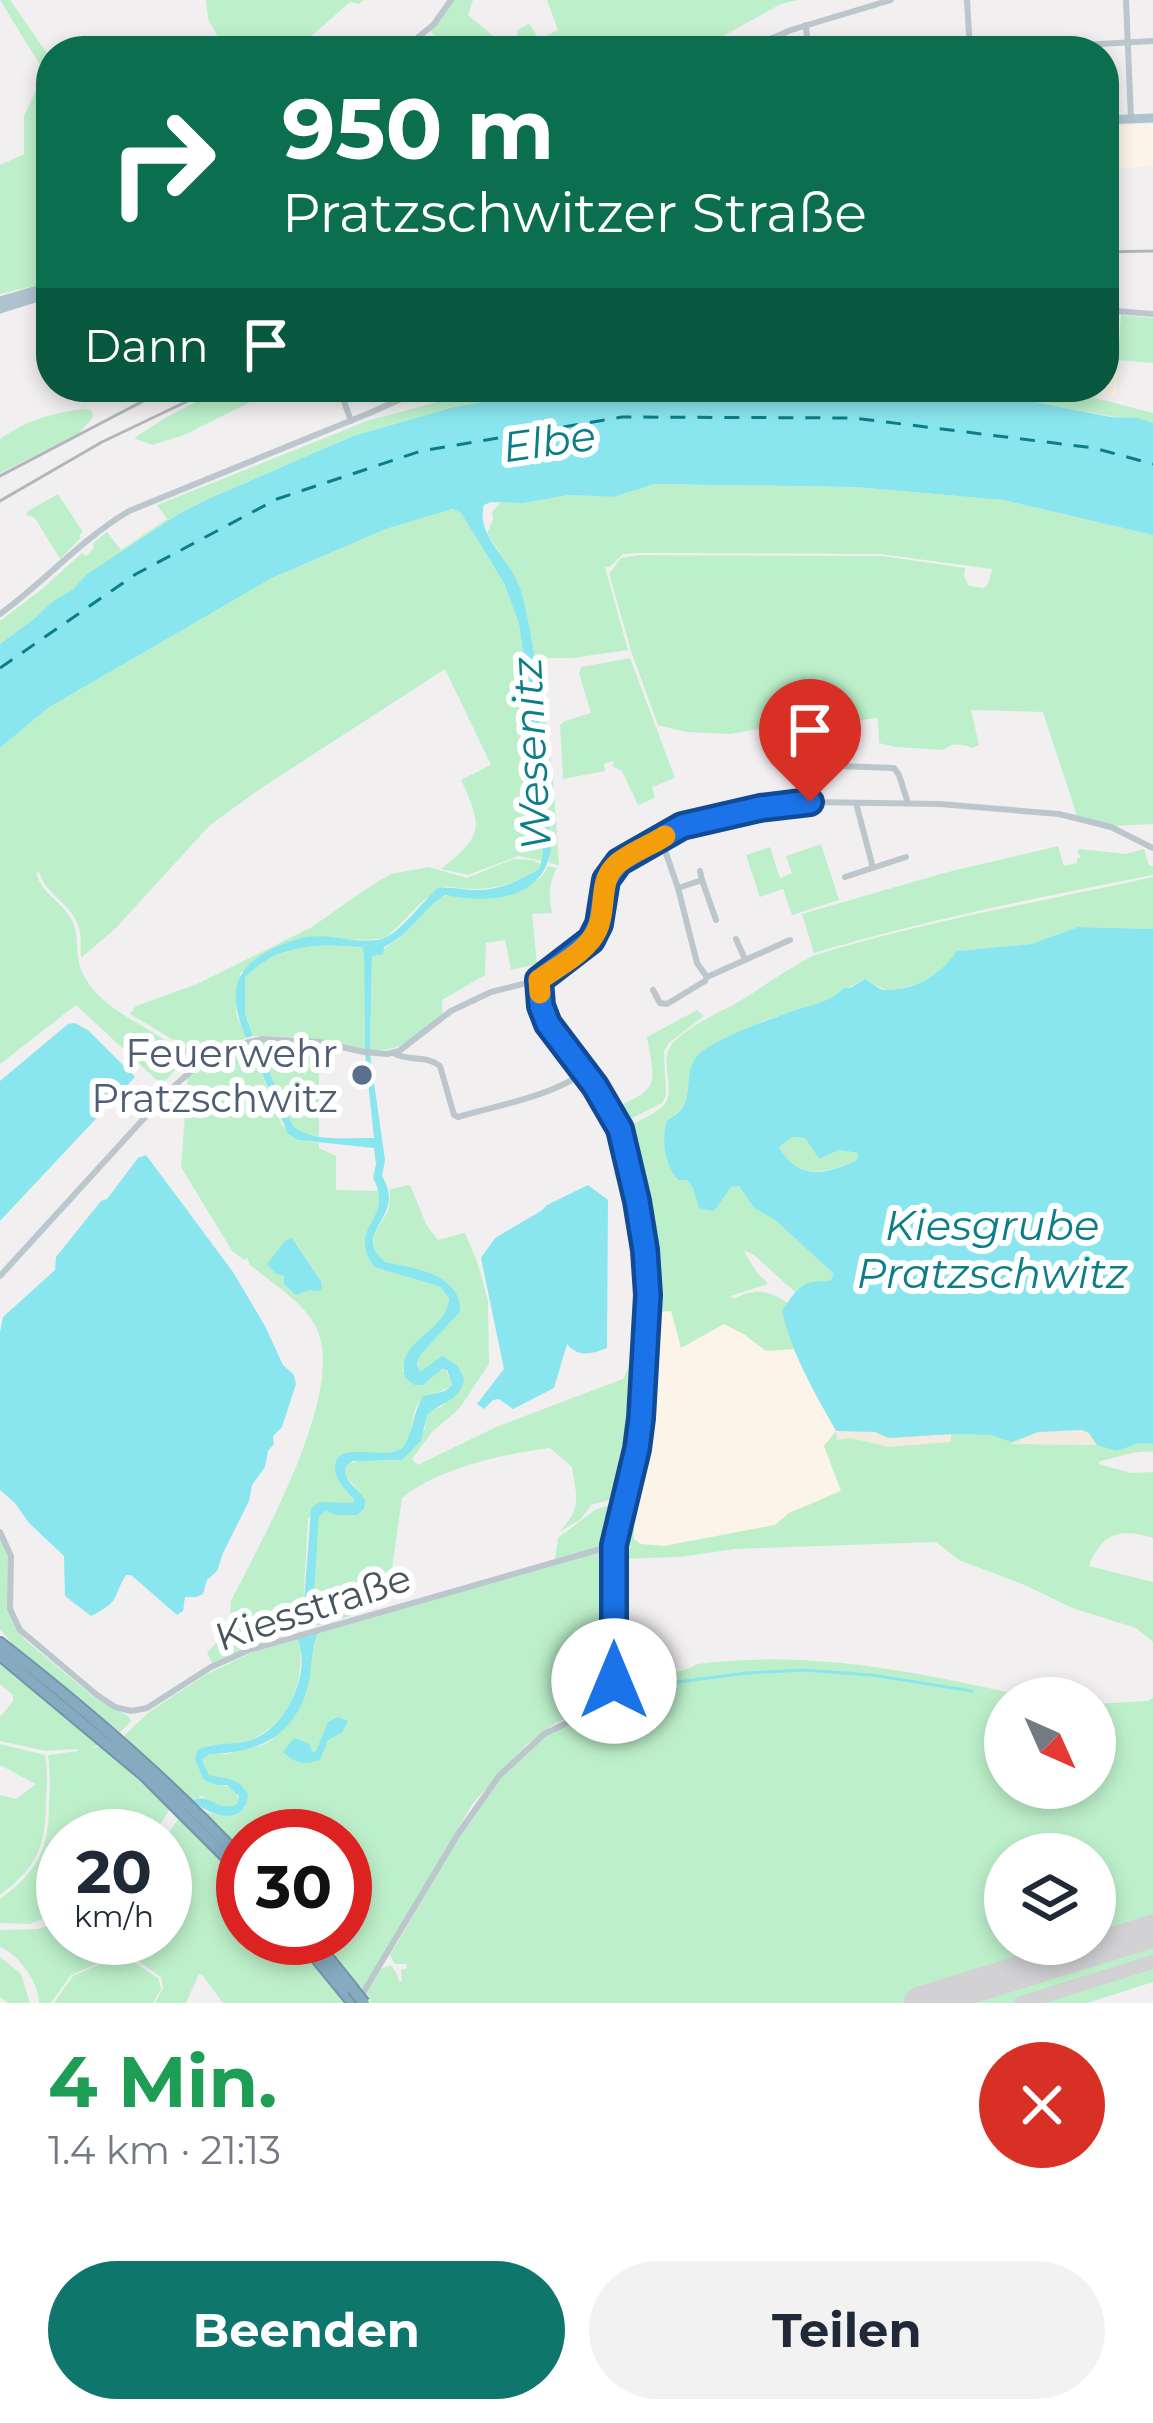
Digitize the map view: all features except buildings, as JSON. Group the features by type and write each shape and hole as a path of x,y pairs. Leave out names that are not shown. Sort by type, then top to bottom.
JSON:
{"highway":[{"path":"0,1633 16,1662"},
{"path":"0,1643 216,1841"},
{"path":"0,1656 16,1662"},
{"path":"324,1965 355,1999"},
{"path":"331,1965 355,1999"}],"main road":[{"path":"1119,119 1153,118"},
{"path":"0,305 36,294"}],"street":[{"path":"420,36 451,0"},
{"path":"780,36 891,0"},
{"path":"967,0 971,36"},
{"path":"1126,0 1131,119"},
{"path":"806,26 807,36"},
{"path":"1119,43 1153,40"},
{"path":"1119,311 1153,314"},
{"path":"344,402 351,421"},
{"path":"0,614 38,586 87,539 144,503 394,402"},
{"path":"783,764 894,768 908,803"},
{"path":"810,802 811,765"},
{"path":"393,1053 451,1011 491,992 539,980 591,940 613,868 682,826 810,802 908,803 1059,814 1111,827 1153,848"},
{"path":"856,802 873,868"},
{"path":"661,839 697,963 707,976"},
{"path":"845,878 906,856"},
{"path":"678,888 701,875 716,920"},
{"path":"736,939 746,958"},
{"path":"653,990 660,1003 667,1004 707,976 790,940"},
{"path":"355,1999 486,1792 544,1734 597,1709 614,1687 614,1545 641,1418 650,1248 620,1129 548,1024 539,980"},
{"path":"0,1276 169,1091 202,1061 240,1044 262,1039 319,1042 434,1061 458,1117 538,1094 585,1072"},
{"path":"178,1046 202,1061"},
{"name":"Kiesstraße","path":"0,1532 11,1556 10,1609 20,1630 104,1701 138,1711 211,1666 296,1635 614,1545"}],"shaded area":[{"path":"1153,124 1153,166 1120,168 1119,125"},
{"path":"671,1310 724,1324 766,1351 794,1349 836,1431 824,1446 842,1491 789,1513 775,1525 664,1546 634,1540 634,1494 643,1487 631,1482 638,1456 651,1313"}],"green space":[{"path":"0,0 10,0 36,37 36,58"},
{"path":"206,0 364,0 350,2 312,36 218,36 208,19"},
{"path":"453,0 473,0 468,15 493,36 435,36 430,30"},
{"path":"547,0 798,0 781,4 723,36 545,36 558,30"},
{"path":"529,23 537,36 517,36 518,30"},
{"path":"36,90 36,286 0,294 0,165 24,154 24,116"},
{"path":"1121,315 1153,318 1153,363 1119,360"},
{"path":"196,402 251,402 184,435 152,445 134,438"},
{"path":"437,402 482,402 353,436 206,500 87,574 0,644 0,621 82,553 86,556 107,532 121,550 167,519 157,505 367,421"},
{"path":"1029,402 1110,402 1153,413 1153,423"},
{"path":"86,409 93,417 78,434 0,473 0,439 41,418"},
{"path":"654,484 855,487 1003,500 1153,535 1153,824 1116,826 1077,816 1043,712 971,710 979,745 944,750 879,743 878,718 851,721 850,738 775,726 730,734 658,725 609,574 621,558 639,555 882,556 965,568 969,586 984,588 992,569 880,554 623,554 605,567 628,650 537,658 559,865 549,863 537,680 527,614 518,582 487,533 492,512 501,502 569,495 614,497"},
{"path":"58,494 83,532 60,559 35,518 26,515"},
{"path":"452,509 461,513 504,583 519,624 542,861 518,856 468,875 441,869 465,848 475,830 473,809 461,780 491,765 445,669 210,825 115,929 81,958 76,920 36,873 73,924 80,965 90,985 112,1007 176,1049 180,1064 162,1085 76,1005 0,1064 0,748 48,708 272,578 386,529"},
{"path":"630,658 675,778 652,787 655,798 638,805 622,771 612,766 614,761 604,764 605,771 563,779 560,725 591,713 581,667"},
{"path":"821,844 839,900 792,915 783,889 760,897 746,855 770,847 780,878 792,873 786,856"},
{"path":"1058,846 1064,866 1077,863 1080,849 1126,854 1144,849 1153,875 983,910 814,953 802,914"},
{"path":"513,859 533,860 540,868 495,887 446,886 423,901 386,938 304,937 240,973 236,1013 246,1038 202,1057 130,1014 136,1006 197,984 312,927 391,874 429,867 467,878"},
{"path":"548,866 557,868 550,890 552,913 532,914 537,964 511,970 505,940 486,943 485,975 442,1000 443,1015 402,1045 370,1050 372,956 396,941 438,899 458,893 516,890 540,878"},
{"path":"1153,877 1153,929 1078,927 1031,944 958,951 935,975 919,983 888,991 864,979 820,1004 765,1020 693,1062 685,1103 665,1128 665,1152 673,1174 693,1188 739,1186 754,1208 775,1220 834,1274 832,1280 795,1292 744,1250 768,1284 730,1296 761,1292 788,1303 782,1312 794,1349 766,1351 724,1324 681,1348 671,1311 651,1313 647,1244 623,1131 658,1111 667,1100 666,1059 678,1038 815,955 941,922"},
{"path":"301,945 364,948 365,1050 296,1037 253,1036 245,1014 244,977 257,964"},
{"path":"697,1010 704,1016 664,1051 666,1095 662,1103 621,1124 612,1109 639,1096 650,1084 647,1037"},
{"path":"257,1044 319,1046 319,1136 301,1134 293,1126"},
{"path":"250,1045 282,1125 298,1140 319,1143 319,1148 336,1156 336,1190 380,1191 365,1245 374,1267 441,1287 449,1299 442,1317 412,1348 402,1372 430,1380 438,1370 446,1370 452,1385 420,1401 407,1442 397,1452 351,1453 335,1462 343,1488 354,1503 308,1518 302,1629 212,1663 207,1653 229,1629 231,1601 296,1466 320,1390 323,1357 312,1320 247,1258 232,1251 181,1167 188,1076","holes":["296,1243 322,1288 310,1289 284,1284"]},
{"path":"617,1129 640,1232 646,1306 639,1404 621,1494 591,1505 581,1519 558,1533 571,1517 576,1496 572,1467 550,1448 492,1459 434,1478 402,1498 388,1597 351,1616 312,1627 319,1516 325,1511 357,1515 366,1500 344,1474 346,1466 365,1460 402,1460 425,1429 426,1415 463,1386 457,1365 418,1370 419,1355 460,1312 454,1289 379,1259 374,1238 388,1210 390,1189 410,1185 438,1240 465,1233 488,1301 489,1364 459,1409 432,1432 412,1459 418,1465 496,1427 623,1379 635,1353 638,1298 629,1206 611,1132"},
{"path":"792,1137 805,1138 819,1159 839,1150 858,1153 857,1160 823,1171 804,1170 779,1146"},
{"path":"836,1431 991,1435 1011,1440 1067,1431 1153,1444 1153,1452 1099,1464 1131,1473 1153,1472 1153,1538 1131,1533 1114,1536 1100,1546 1089,1566 1153,1582 1153,1642 1136,1628 1072,1608 959,1560 936,1542 736,1549 619,1559 630,1496 634,1494 634,1539 641,1544 664,1546 775,1525 789,1513 841,1491 824,1446"},
{"path":"620,1501 613,1530 602,1545 555,1559 558,1538 595,1510"},
{"path":"0,1537 8,1558 8,1604 17,1629 95,1698 128,1716 131,1721 120,1732 14,1646 0,1629"},
{"path":"601,1552 611,1561 613,1659 607,1695 598,1707 555,1723 526,1745 473,1803 363,1990 342,1965 372,1965 372,1809 242,1809 246,1807 230,1779 209,1775 202,1760 209,1754 227,1754 274,1738 308,1684 318,1633"},
{"path":"627,1564 623,1616 627,1663 672,1672 697,1664 782,1659 866,1666 984,1688 984,1809 1116,1809 1116,1703 1153,1697 1153,1982 1087,2003 371,2003 366,1993 381,1969 391,1965 402,1981 406,1964 395,1964 390,1955 459,1836 500,1779 556,1730 609,1708 616,1713 612,1707 620,1658 618,1565"},
{"path":"297,1638 301,1655 297,1684 283,1714 259,1736 209,1745 195,1760 204,1780 236,1792 239,1803 234,1806 220,1806 202,1796 193,1800 124,1736 149,1712 207,1674"},
{"path":"0,1662 99,1745 89,1749 101,1746 170,1809 48,1809 48,1755 78,1751 46,1751 0,1741 0,1717 13,1695 0,1684"},
{"path":"0,1744 45,1755 47,1779 45,1809 36,1809 36,1856 0,1895 0,1795 16,1799 36,1784 0,1765"},
{"path":"192,1831 216,1854 216,1965 316,1965 346,2003 223,2003 199,1974 186,2003 155,2003 163,1988 161,1977 144,1965 192,1965"},
{"path":"36,1862 36,1921 0,1923 0,1899"},
{"path":"36,1929 36,1965 94,1965 71,1975 51,2003 39,2003 27,1970 0,1947 0,1930"},
{"path":"0,1957 21,1974 30,2003 8,2003 0,1997"},
{"path":"98,1965 138,1965 159,1979 161,1989 153,2003 54,2003 73,1976"}],"sand":[{"path":"1082,1430 1097,1445 1010,1444 1038,1432"},
{"path":"836,1431 889,1438 951,1434 951,1442 889,1447 851,1438 837,1440"}],"water":[{"name":"Elbe","path":"482,402 1034,402 1138,418 1153,423 1153,535 1003,500 855,487 654,484 614,497 569,495 484,505 485,527 516,578 529,625 551,850 546,867 537,880 510,895 478,899 445,895 384,947 383,954 372,956 370,1050 365,1050 364,956 359,947 298,948 257,966 245,977 245,1014 253,1036 246,1038 237,1011 237,987 247,967 270,950 306,937 382,939 438,888 493,889 540,868 543,852 519,624 504,583 461,513 452,509 386,529 272,578 48,708 0,748 0,644 87,574 177,515 353,436"},
{"name":"Kiesgrube Pratzschwitz","path":"1078,927 1153,929 1153,1444 1139,1443 1117,1451 1097,1445 1082,1430 1038,1432 1011,1442 991,1435 889,1438 875,1432 836,1431 798,1358 782,1311 803,1285 831,1280 834,1274 775,1220 754,1208 739,1186 731,1187 714,1211 699,1208 693,1188 687,1180 678,1180 667,1160 667,1120 687,1098 690,1071 698,1055 729,1036 827,1000 865,979 882,990 905,988 933,975 957,951 1031,944","holes":["792,1137 805,1138 819,1159 839,1150 858,1153 857,1160 824,1171 804,1170 779,1147"]},
{"path":"75,1023 135,1077 0,1221 0,1081"},
{"path":"257,1044 293,1126 331,1138 374,1138 365,1054 370,1054 385,1160 382,1176 388,1191 385,1214 373,1242 376,1251 385,1262 445,1281 459,1299 460,1312 420,1355 417,1365 420,1372 442,1356 457,1365 464,1378 462,1386 427,1415 421,1441 402,1460 353,1461 346,1466 349,1481 366,1501 364,1509 357,1515 325,1511 319,1517 312,1627 302,1629 311,1509 319,1502 353,1503 336,1476 338,1458 353,1452 385,1453 402,1448 423,1396 452,1385 447,1370 442,1369 423,1385 415,1385 405,1378 404,1365 414,1345 440,1320 449,1299 441,1287 374,1267 365,1241 379,1204 373,1178 374,1148 298,1140 288,1134 250,1046"},
{"path":"146,1155 233,1272 296,1384 265,1467 252,1485 249,1501 203,1594 185,1597 183,1611 177,1615 126,1575 112,1602 91,1616 65,1596 64,1556 0,1490 0,1332 3,1317 55,1270 56,1257 138,1158"},
{"path":"588,1185 608,1200 607,1348 586,1354 567,1344 554,1388 513,1409 499,1399 484,1409 477,1404 504,1369 481,1258 495,1238"},
{"path":"292,1238 321,1281 319,1291 296,1295 284,1284 284,1276 267,1264"},
{"path":"318,1633 309,1681 296,1715 260,1745 209,1754 202,1760 209,1775 240,1784 248,1794 246,1804 242,1809 216,1809 216,1814 200,1806 193,1800 238,1803 239,1796 227,1785 204,1780 195,1760 197,1751 252,1740 280,1718 300,1678 297,1638"},
{"path":"338,1717 348,1721 342,1732 328,1740 320,1760 300,1762 283,1752 294,1738 316,1751 328,1722"}],"waterway":[{"path":"601,1660 677,1682 803,1670 972,1691"}],"ferry route":[{"path":"0,668 136,574 277,499 421,451 622,417 854,418 1094,448 1153,464"}],"taxiway":[{"path":"1021,2003 1153,1962"}],"runway":[{"path":"920,2003 1153,1931"}],"railway":[{"path":"1119,252 1153,251"},
{"path":"0,476 141,402"},
{"path":"0,501 102,442 186,402"}],"slow traffic":[{"path":"540,993 539,980 591,940 613,868 665,836"}],"place":[{"name":"Feuerwehr Pratzschwitz","path":"362,1075"}],"route":[{"path":"614,1681 614,1545 641,1418 648,1295 645,1250 620,1129 595,1086 548,1024 539,980 591,940 599,924 606,880 619,862 682,826 810,802"}],"water label":[{"name":"Wesenitz","path":"531,754"}]}
